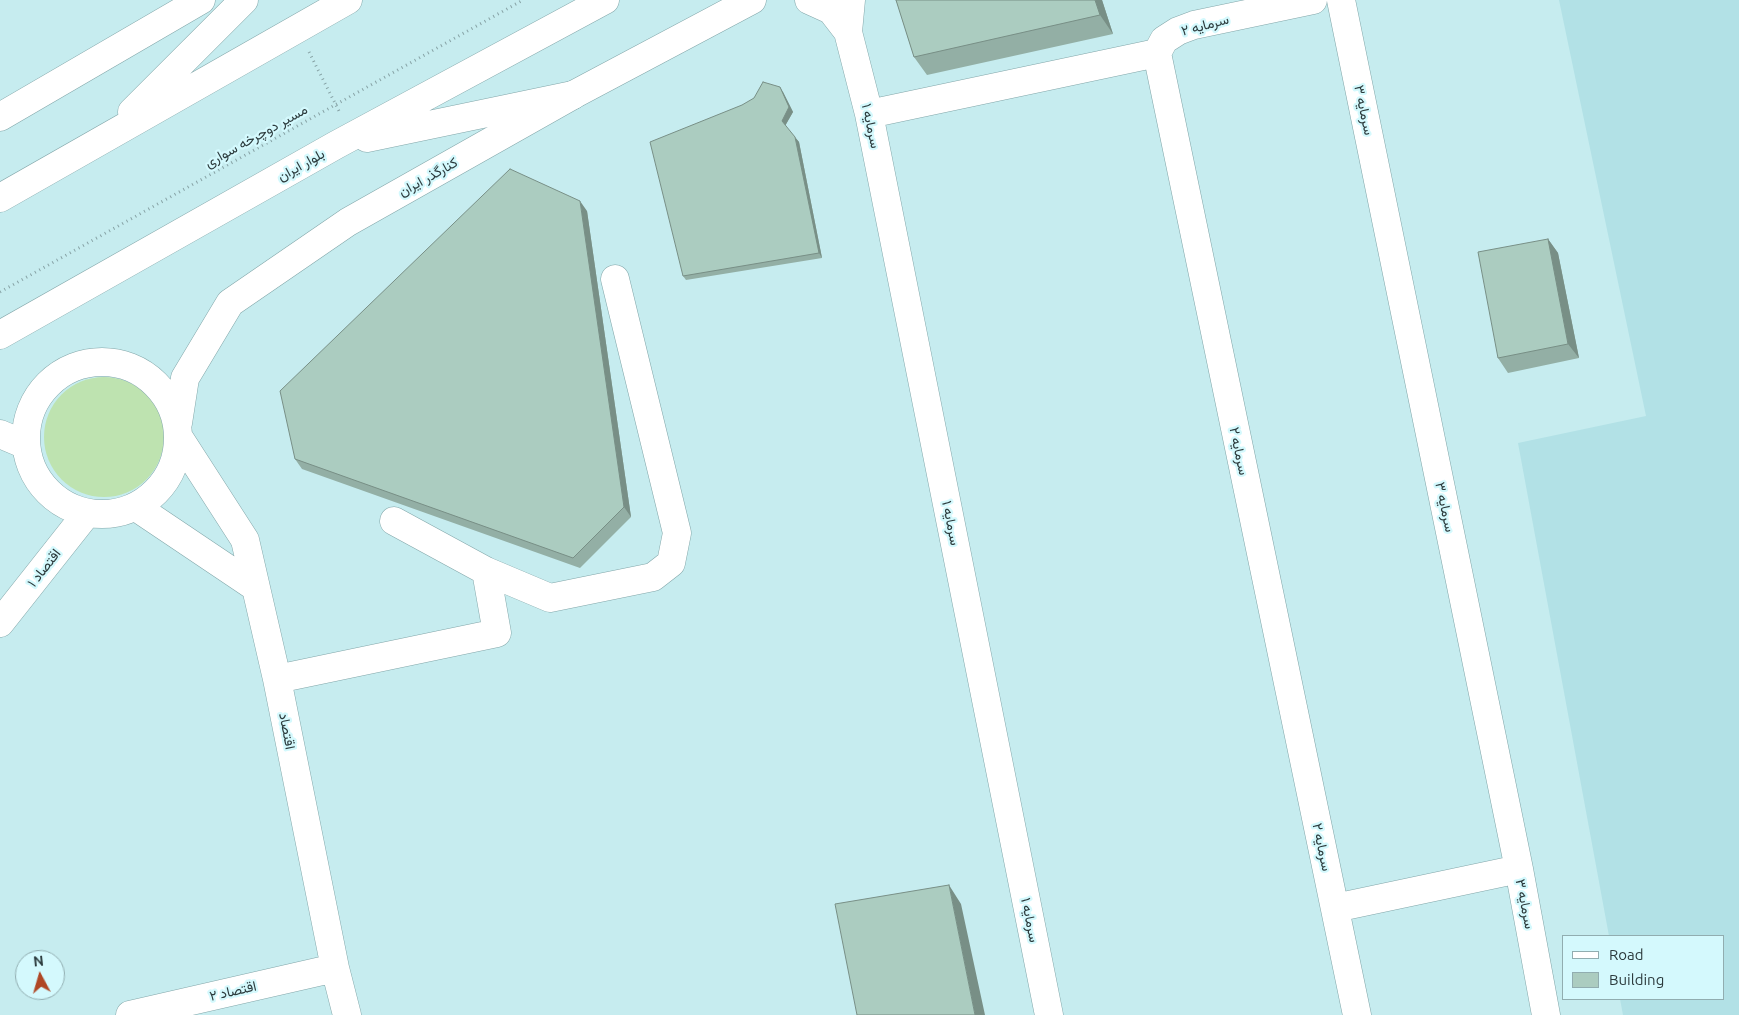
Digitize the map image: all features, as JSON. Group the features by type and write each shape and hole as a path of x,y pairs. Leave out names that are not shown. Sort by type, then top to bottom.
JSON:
{"street":[{"path":"0,116 201,0"},
{"path":"106,137 244,0"},
{"path":"0,198 348,0"},
{"name":"بلوار ایران","path":"0,335 344,141 605,0"},
{"name":"کنارگذر ایران","path":"178,430 185,378 230,303 348,222 573,95 752,0"},
{"path":"809,0 830,10 848,32"},
{"path":"848,32 851,0"},
{"name":"سرمایه ۲","path":"1313,0 1186,28 1164,40 1156,53 1357,1015"},
{"name":"سرمایه ۳","path":"1341,0 1546,1015"},
{"name":"سرمایه ۱","path":"848,32 869,114 1049,1015"},
{"path":"869,114 1156,53"},
{"path":"344,141 573,95"},
{"path":"394,521 486,571 550,598 653,577 671,563 677,533 615,279"},
{"path":"103,362 128,367 151,379 168,399 178,430 178,449 170,474 156,493 136,507 112,514 87,513 64,505 45,489 32,469 26,445 28,421 37,398 54,379 77,366 103,362"},
{"name":"اقتصاد","path":"178,430 245,540 277,679 347,1015"},
{"path":"0,434 26,445"},
{"path":"136,507 255,587"},
{"name":"اقتصاد ۱","path":"0,623 87,513"},
{"path":"277,679 497,633 486,571"},
{"path":"1335,908 1518,869"},
{"name":"اقتصاد ۲","path":"130,1015 336,968"}],"path":[{"name":"مسیر دوچرخه سواری","path":"0,292 522,0"},
{"path":"297,29 336,104 344,141"}],"shaded area":[{"path":"1559,0 1739,0 1739,1015 1623,1015 1620,1000 1724,1000 1724,935 1609,935 1518,443 1646,416"}],"green space":[{"path":"104,377 116,378 127,382 137,387 146,395 154,404 159,414 163,425 163,449 159,460 154,470 146,479 137,487 127,492 116,496 104,497 92,496 81,492 71,487 62,479 54,470 49,460 45,449 44,437 45,425 49,414 54,404 62,395 71,387 81,382 92,378"}],"building":[{"path":"896,0 1095,0 1100,15 914,57"},
{"path":"763,82 780,87 789,107 782,121 795,137 819,253 683,276 650,142 742,105 754,98"},
{"path":"510,169 580,201 624,507 573,558 295,459 280,391"},
{"path":"1548,239 1568,344 1498,358 1478,252"},
{"path":"949,885 975,1015 857,1015 835,904"}]}
